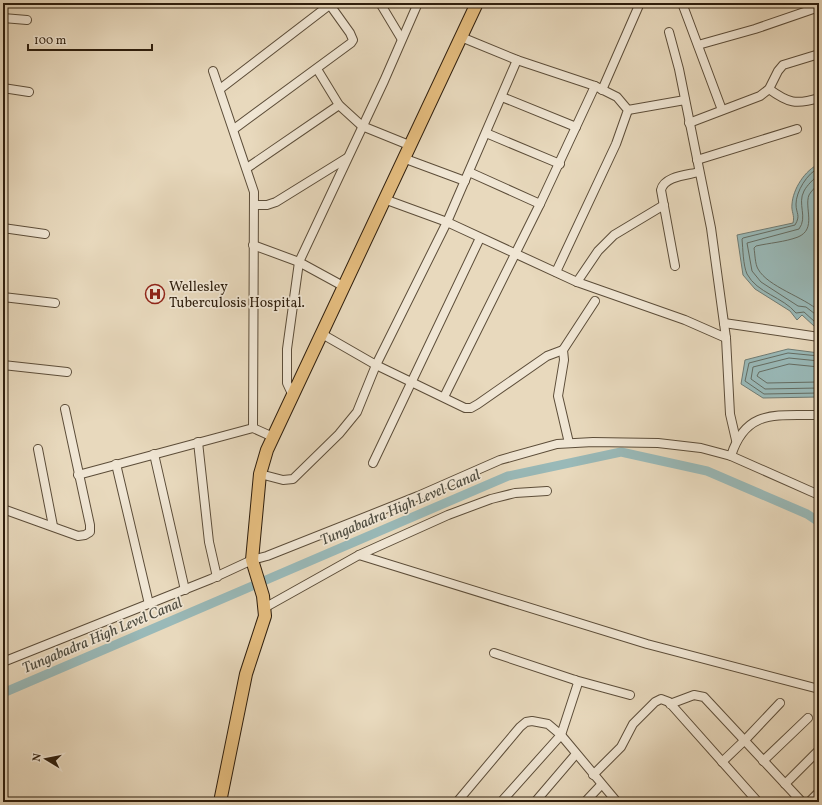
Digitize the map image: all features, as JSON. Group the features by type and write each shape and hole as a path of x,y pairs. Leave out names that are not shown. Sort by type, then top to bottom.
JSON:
{"main road":[{"path":"220,802 246,674 263,623 265,601 252,564 260,474 267,450 477,3"}],"street":[{"path":"380,3 401,38"},
{"path":"293,396 287,383 287,349 299,262 384,81 401,38 418,3"},
{"path":"444,397 560,164 576,127 599,88 640,3"},
{"path":"682,3 722,110"},
{"path":"220,89 331,4 353,40 317,69 234,129"},
{"path":"698,45 755,29 819,7"},
{"path":"3,18 27,20"},
{"path":"669,32 679,69 711,228 726,338 730,414 736,440"},
{"path":"461,37 517,60 599,88 617,97 628,110"},
{"path":"689,123 760,96 769,89 778,71 783,65 819,54"},
{"path":"260,474 283,480 293,479 340,434 357,412 376,365 465,181 517,60"},
{"path":"317,69 339,106 362,126 409,145"},
{"path":"213,71 248,168 254,192 253,428"},
{"path":"3,88 29,92"},
{"path":"769,89 784,100 795,103 819,98"},
{"path":"502,97 576,127"},
{"path":"628,110 685,100"},
{"path":"248,168 339,106"},
{"path":"556,272 616,144 628,110"},
{"path":"697,160 797,129"},
{"path":"486,133 560,164"},
{"path":"255,205 267,205 276,202 348,157"},
{"path":"403,158 465,181"},
{"path":"469,172 540,204"},
{"path":"675,266 661,190 665,182 699,172"},
{"path":"384,199 446,222 578,282 685,320 726,338"},
{"path":"578,282 598,251 614,235 664,205"},
{"path":"3,228 45,234"},
{"path":"373,463 480,238"},
{"path":"254,245 299,262 344,286"},
{"path":"3,297 55,302"},
{"path":"322,334 376,365 465,408 470,408 547,356 563,350 595,301"},
{"path":"724,322 819,337"},
{"path":"563,350 564,360 558,396 569,444"},
{"path":"3,365 68,372"},
{"path":"3,509 78,536 85,535 90,532 90,525 65,409"},
{"path":"731,456 736,440 754,421 768,416 819,415"},
{"path":"78,475 253,428 274,437"},
{"path":"198,442 209,542 216,577"},
{"path":"3,662 252,564 267,556 418,496 500,460 557,444 593,442 658,443 701,448 731,456 819,495"},
{"path":"38,449 53,526"},
{"path":"154,454 185,590"},
{"path":"116,464 149,604"},
{"path":"265,601 359,554 491,499 515,493 547,491"},
{"path":"359,554 647,644 819,689"},
{"path":"494,653 575,680 630,695"},
{"path":"501,802 561,735 578,683 575,680"},
{"path":"670,704 694,695 704,697 800,801"},
{"path":"593,774 621,747 633,724 655,702 661,699 670,704 758,802"},
{"path":"722,762 780,703"},
{"path":"764,761 808,718"},
{"path":"457,802 520,727 526,722 548,724 561,735 601,785 617,802"},
{"path":"785,784 819,750"},
{"path":"535,802 576,754"},
{"path":"585,802 601,785"},
{"path":"809,802 819,792"}],"water":[{"path":"819,164 819,326 814,326 802,315 797,320 790,311 755,289 743,275 737,235 793,223 794,218 792,207 797,186 809,171"},
{"path":"788,349 819,353 819,397 763,398 741,384 745,360"}],"waterway":[{"name":"Tungabadra High Level Canal","path":"3,693 508,476 621,452 707,471 807,514 819,522"}],"place":[{"name":"Wellesley Tuberculosis Hospital.","path":"155,294"}]}
